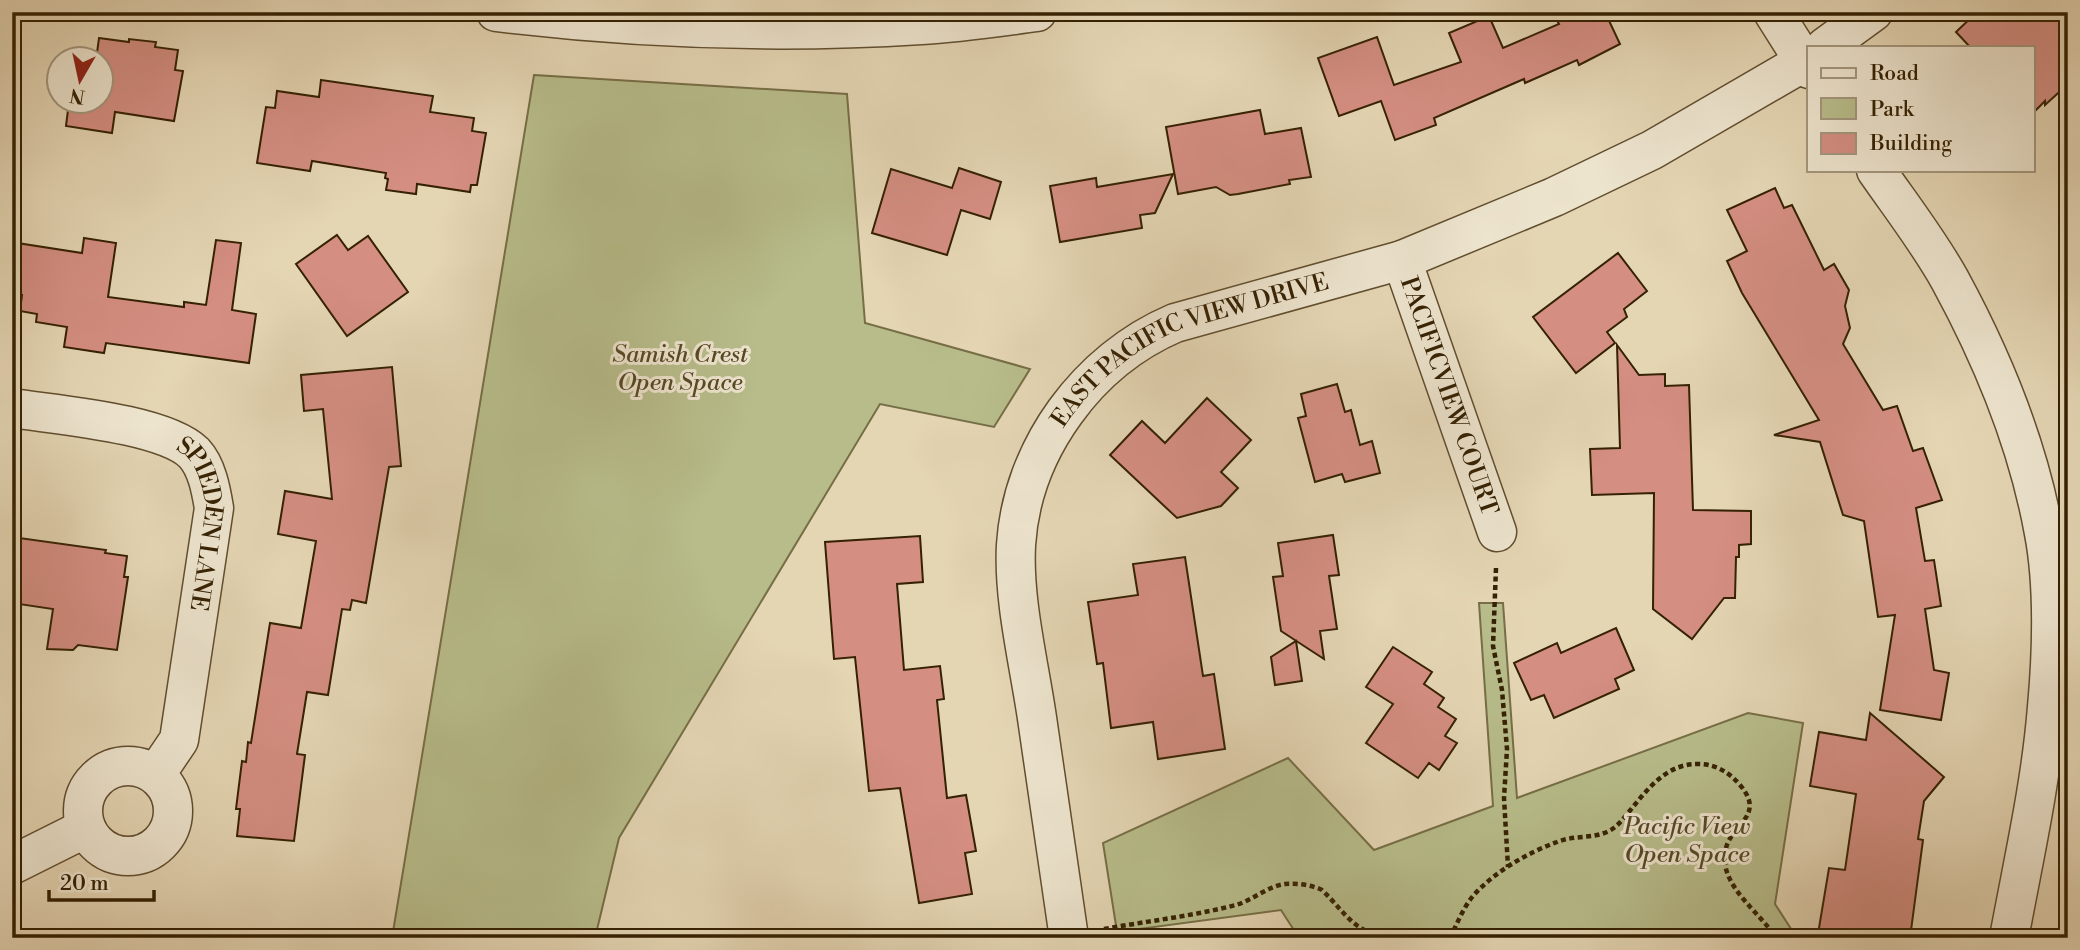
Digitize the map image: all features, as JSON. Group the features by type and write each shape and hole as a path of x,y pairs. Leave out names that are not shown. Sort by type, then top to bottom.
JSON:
{"street":[{"path":"496,12 579,22 769,31 922,25 1037,12"},
{"path":"1773,12 1807,53"},
{"name":"EAST PACIFIC VIEW DRIVE","path":"1829,46 1873,12"},
{"name":"EAST PACIFIC VIEW DRIVE","path":"1069,936 1017,575 1016,543 1023,502 1041,453 1062,414 1119,356 1154,332 1175,323 1402,260 1554,197 1652,150 1807,62"},
{"path":"1877,172 1948,278 1990,358 2056,533 2049,598 2047,707 2009,938"},
{"name":"PACIFICVIEW COURT","path":"1402,260 1497,532"},
{"name":"SPIEDEN LANE","path":"12,408 143,429 169,437 194,454 209,480 214,508 179,740 156,774"},
{"path":"119,766 137,766 156,774 166,785 173,801 173,819 167,836 154,848 138,856 120,856 103,849 86,828 83,802 90,786 102,773 119,766"},
{"path":"12,865 86,828"}],"path":[{"path":"1497,532 1493,646 1502,690 1507,750 1504,798 1508,867"},
{"path":"1450,938 1473,896 1495,876 1557,842 1601,835 1611,830 1670,770 1686,764 1717,767 1739,784 1750,804 1748,815 1726,847 1725,865 1733,884 1776,938"},
{"path":"1069,936 1219,910 1248,902 1278,885 1289,883 1315,887 1330,898 1358,928 1377,936 1391,938"}],"green space":[{"name":"Samish Crest Open Space","path":"534,75 847,94 865,323 1030,369 994,427 880,404 619,838 595,938 392,938"},
{"name":"Pacific View Open Space","path":"1479,603 1503,603 1517,798 1748,713 1803,723 1775,904 1795,935 1808,938 1299,938 1281,910 1117,932 1103,843 1288,758 1374,850 1493,806"}],"building":[{"path":"1553,12 1605,12 1620,44 1579,65 1577,60 1525,83 1524,79 1434,118 1436,125 1395,140 1381,101 1339,116 1318,58 1377,37 1394,85 1461,62 1449,33 1489,16 1503,48 1559,24"},
{"path":"1977,12 2068,12 2068,84 2035,111 2035,46 1969,46 1956,32"},
{"path":"99,38 129,42 129,39 156,42 155,47 178,50 175,70 183,71 174,121 116,112 116,46 98,46"},
{"path":"321,80 433,96 430,112 474,118 472,131 486,133 477,185 471,185 470,192 417,184 416,194 386,190 386,173 312,161 310,171 257,163 266,107 275,108 277,91 319,97"},
{"path":"1260,110 1265,134 1301,128 1311,177 1238,194 1230,195 1216,187 1178,194 1166,127"},
{"path":"67,116 114,116 112,133 66,126"},
{"path":"959,168 1001,182 990,219 961,210 947,255 872,233 891,169 952,188"},
{"path":"1173,174 1155,213 1140,215 1142,228 1060,242 1050,186 1096,178 1097,187"},
{"path":"1775,188 1784,208 1792,205 1824,270 1834,264 1849,290 1845,306 1850,328 1843,344 1883,410 1897,406 1913,451 1923,448 1942,500 1916,508 1925,561 1934,560 1941,606 1925,609 1934,670 1949,673 1941,720 1880,710 1895,615 1878,617 1864,521 1843,515 1820,442 1774,435 1819,420 1742,293 1727,261 1747,251 1727,210"},
{"path":"337,235 348,250 368,236 408,292 347,336 296,264"},
{"path":"84,238 116,243 108,297 184,307 184,302 206,305 216,240 241,243 232,310 256,314 249,363 106,343 104,353 64,347 67,327 36,322 37,314 20,311 22,295 12,294 17,243 82,253"},
{"path":"1618,253 1647,291 1624,309 1627,317 1607,332 1615,343 1576,373 1533,317"},
{"path":"1617,345 1639,375 1665,374 1665,386 1689,385 1693,510 1751,511 1751,544 1739,545 1739,557 1736,557 1735,598 1724,598 1692,639 1653,609 1654,493 1592,495 1590,449 1620,448"},
{"path":"392,367 401,466 389,467 366,603 352,600 350,610 342,609 328,695 307,692 297,754 305,755 294,841 237,836 240,809 236,809 242,761 246,762 248,742 251,743 270,623 301,628 316,541 278,534 285,491 332,499 323,409 304,411 301,375"},
{"path":"1337,384 1345,412 1351,410 1360,445 1372,441 1380,473 1345,482 1342,474 1315,482 1298,418 1306,416 1301,394"},
{"path":"1207,398 1251,440 1221,472 1238,488 1221,506 1177,518 1110,455 1142,421 1165,443"},
{"path":"1333,535 1339,575 1329,576 1337,629 1320,631 1324,659 1281,631 1273,577 1283,576 1278,543"},
{"path":"920,536 923,582 897,584 904,670 940,666 944,699 937,700 947,798 966,795 976,851 965,853 972,894 919,903 900,788 869,791 855,657 834,659 825,542"},
{"path":"12,537 106,550 105,553 127,556 124,577 128,577 117,650 78,645 73,650 47,649 53,609 12,603"},
{"path":"1185,557 1203,676 1214,674 1225,749 1158,759 1153,722 1111,728 1103,663 1097,664 1088,602 1138,595 1133,564"},
{"path":"1616,628 1634,670 1615,679 1619,689 1554,718 1544,695 1531,700 1514,663 1557,643 1561,653"},
{"path":"1296,641 1302,681 1275,685 1271,657"},
{"path":"1393,647 1432,672 1424,684 1444,698 1438,707 1456,719 1445,736 1457,743 1439,770 1429,763 1418,778 1366,743 1393,704 1366,687"},
{"path":"1870,713 1944,777 1924,801 1918,839 1923,840 1910,938 1846,938 1818,934 1829,868 1845,870 1856,794 1810,786 1819,732 1866,740"}]}
